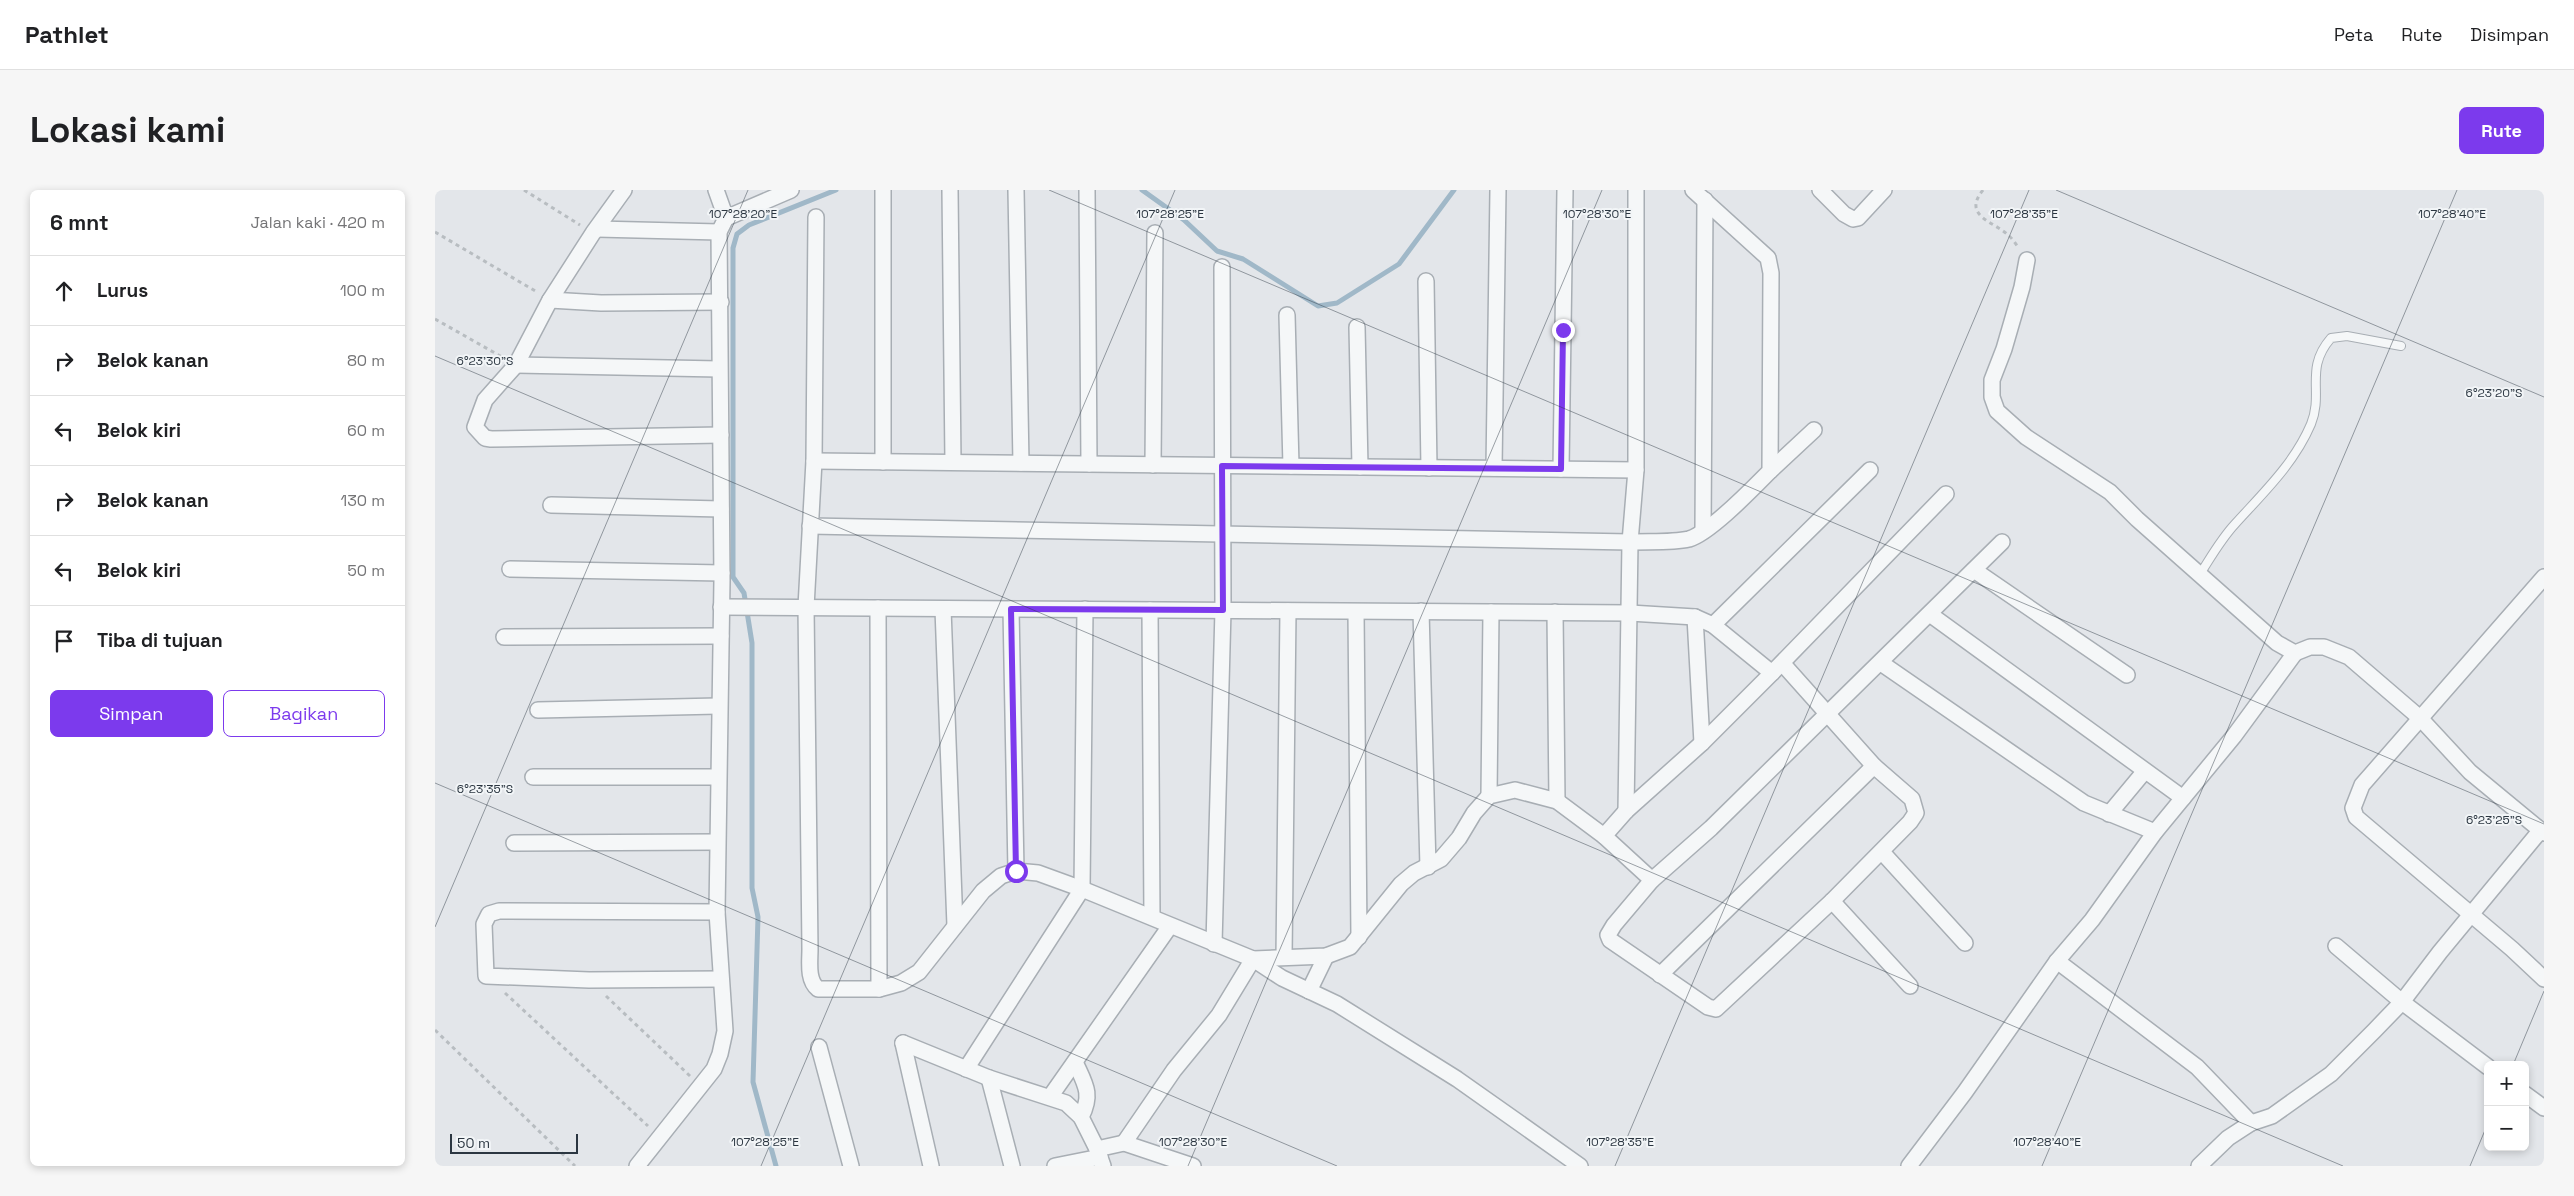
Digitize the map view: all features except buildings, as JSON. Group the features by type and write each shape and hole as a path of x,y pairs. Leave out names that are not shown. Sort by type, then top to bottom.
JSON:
{"street":[{"path":"624,190 550,300 516,365 485,400 480,409 475,427 485,438 721,436"},
{"path":"716,190 726,218"},
{"path":"883,190 883,462"},
{"path":"950,190 953,462"},
{"path":"1016,190 1021,463"},
{"path":"1087,190 1089,464"},
{"path":"1493,468 1498,190"},
{"path":"1561,469 1565,190"},
{"path":"1626,811 1630,542 1636,470 1635,190"},
{"path":"1693,190 1768,258 1771,273 1770,471"},
{"path":"1820,190 1844,214 1853,219 1858,218 1884,190"},
{"path":"637,1166 714,1069 720,1054 725,1031 720,980 717,912 718,706 722,573 719,232 726,218 788,191"},
{"path":"1703,531 1705,200"},
{"path":"815,217 814,461 806,607 811,978 813,985 818,989 879,989 901,983 919,972 983,891 1001,876 1016,871 1038,873 1083,889 1253,959 1282,978 1337,1004 1457,1079 1580,1166"},
{"path":"595,231 719,232"},
{"path":"1153,464 1155,233"},
{"path":"2027,260 2022,287 2009,332 1992,380 1992,397 1997,411 2026,437 2110,492 2277,643 2295,653"},
{"path":"1214,944 1223,610 1222,267"},
{"path":"1426,281 1429,468"},
{"path":"550,300 601,303 721,302"},
{"path":"1287,315 1291,466"},
{"path":"1357,327 1360,467"},
{"path":"516,365 719,370"},
{"path":"810,526 1223,536 1630,542 1689,538 1703,531 1750,491 1814,430"},
{"path":"814,461 1636,470"},
{"path":"1713,625 1870,470"},
{"path":"1604,836 1626,811 1702,743 1778,668 1946,494"},
{"path":"551,506 721,509"},
{"path":"721,607 943,610 1555,612 1630,613 1695,617 1713,625 1778,668 1829,713 1874,766 1912,799 1915,813 1910,822 1882,852 1716,1009 1708,1007 1610,940 1608,935 1614,925 1652,880 1692,847 1829,713 1931,615 2002,542"},
{"path":"511,569 722,573"},
{"path":"1974,570 2127,675"},
{"path":"2544,577 2362,785 2353,808 2356,817 2513,949 2544,980"},
{"path":"878,608 879,989"},
{"path":"1011,609 1016,871"},
{"path":"966,1068 1083,889 1085,609"},
{"path":"943,610 955,926"},
{"path":"1150,610 1152,917"},
{"path":"1284,957 1289,611"},
{"path":"1421,611 1428,867"},
{"path":"1356,612 1359,938"},
{"path":"1489,796 1491,612"},
{"path":"1555,612 1557,801"},
{"path":"1931,615 2144,772 2183,798"},
{"path":"1695,617 1702,743"},
{"path":"504,637 721,636"},
{"path":"1909,1166 1965,1092 2057,961 2092,920 2155,832 2234,736 2295,653 2310,647 2324,647 2349,657 2420,718 2470,772 2542,832 2471,915 2402,1002 2331,1074 2272,1116 2251,1123 2228,1138 2199,1166"},
{"path":"1881,663 2084,803 2155,832"},
{"path":"538,710 718,706"},
{"path":"1660,974 1874,766"},
{"path":"2109,814 2144,772"},
{"path":"533,778 718,777"},
{"path":"1253,959 1326,956 1350,947 1401,884 1415,873 1441,859 1473,813 1489,796 1515,790 1557,801 1604,836 1652,880"},
{"path":"514,843 717,842"},
{"path":"1882,852 1965,943"},
{"path":"1832,901 1910,986"},
{"path":"717,912 499,911 489,914 484,924 486,976 589,980 720,980"},
{"path":"1050,1097 1170,926"},
{"path":"2336,946 2402,1002 2484,1064"},
{"path":"1309,991 1326,956"},
{"path":"1055,1166 1100,1157 1124,1143 1174,1070 1219,1015 1253,959"},
{"path":"2057,961 2197,1067 2251,1123"},
{"path":"931,1166 903,1044 989,1078 1066,1103 1081,1117 1100,1157"},
{"path":"819,1047 851,1166"},
{"path":"1075,1062 1088,1092 1087,1105 1081,1117"},
{"path":"989,1078 1012,1166"},
{"path":"2529,1097 2544,1108"},
{"path":"1124,1143 1193,1166"}],"lane":[{"path":"2200,574 2223,537 2290,462 2315,413 2316,364 2320,350 2331,338 2347,336 2401,346"}],"path":[{"path":"523,190 595,231"},
{"path":"1983,190 1977,198 1975,207 1978,214 2009,235 2027,260"},
{"path":"435,232 550,300"},
{"path":"435,319 516,365"},
{"path":"486,976 660,1137"},
{"path":"589,980 700,1085"},
{"path":"435,1030 575,1166"}],"waterway":[{"path":"776,1166 753,1082 758,917 752,888 752,643 744,593 733,577 733,248 737,234 749,225 836,190"},
{"path":"1142,190 1184,220 1217,251 1243,259 1318,306 1337,303 1399,264 1454,190"}],"route":[{"path":"1016,871 1011,609 1223,610 1222,466 1561,469 1563,330"}]}
